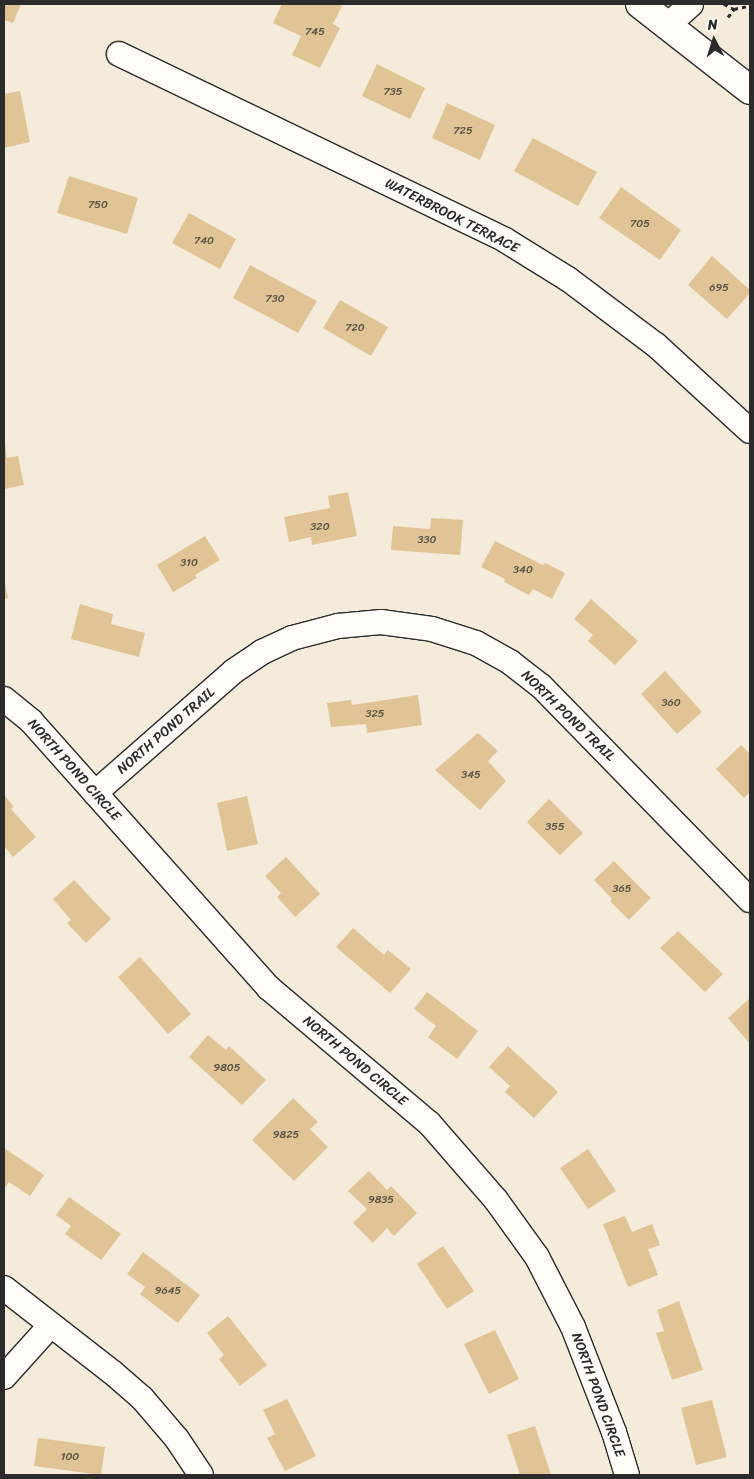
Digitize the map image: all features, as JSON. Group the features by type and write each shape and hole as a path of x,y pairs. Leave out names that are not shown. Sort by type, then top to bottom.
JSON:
{"main road":[{"path":"640,4 673,14 750,90"}],"street":[{"path":"673,14 691,4"},
{"name":"WATERBROOK TERRACE","path":"119,54 505,240 568,279 656,345 750,431"},
{"name":"NORTH POND TRAIL","path":"95,793 234,671 262,652 292,638 338,626 381,622 432,628 476,643 510,662 541,686 750,900"},
{"name":"NORTH POND CIRCLE","path":"4,699 31,721 268,988 429,1123 496,1200 537,1258 573,1327 614,1432 627,1475"},
{"path":"4,1288 50,1326 112,1372 142,1398 177,1439 202,1475"},
{"path":"4,1377 50,1326"}],"path":[{"path":"724,4 734,9"},
{"path":"728,16 734,9 748,6"}],"building":[{"path":"4,4 21,4 13,23 4,20"},
{"path":"282,4 338,4 342,6 333,24 340,28 320,68 292,55 301,36 273,23"},
{"path":"377,64 425,88 410,119 362,96"},
{"path":"20,91 30,142 4,148 4,94"},
{"path":"447,103 495,125 480,160 432,138"},
{"path":"533,138 597,172 578,206 514,171"},
{"path":"69,176 138,198 127,234 57,213"},
{"path":"621,187 681,230 660,260 599,218"},
{"path":"189,213 236,239 220,269 172,243"},
{"path":"712,256 750,290 750,293 727,319 688,285"},
{"path":"250,265 317,301 298,333 233,298"},
{"path":"340,300 388,327 371,356 323,328"},
{"path":"5,442 7,458 18,456 24,485 4,489"},
{"path":"348,492 357,536 312,545 311,537 289,542 284,517 330,508 328,496"},
{"path":"431,518 463,520 460,555 391,550 393,526 430,529"},
{"path":"205,536 220,560 195,575 197,578 173,592 157,565"},
{"path":"495,541 543,565 545,563 565,573 552,599 533,589 529,595 504,582 505,579 481,567"},
{"path":"4,579 8,598 4,599"},
{"path":"591,599 638,641 615,665 588,641 593,635 574,619"},
{"path":"80,604 113,614 111,624 145,633 139,657 71,639"},
{"path":"665,671 702,712 677,734 641,694"},
{"path":"418,695 422,725 367,733 366,724 331,727 327,703 351,700 352,705"},
{"path":"478,733 498,751 488,761 506,781 480,810 435,770"},
{"path":"741,745 750,754 750,792 744,798 716,769"},
{"path":"4,795 14,807 11,809 36,837 13,857 4,846"},
{"path":"247,796 258,844 227,851 217,803"},
{"path":"549,799 583,833 560,855 527,822"},
{"path":"286,857 320,894 295,917 277,897 281,893 265,876"},
{"path":"614,861 651,898 629,920 610,901 612,899 594,880"},
{"path":"74,880 111,919 86,943 67,923 71,920 53,899"},
{"path":"353,928 384,955 388,950 411,969 390,993 336,947"},
{"path":"678,931 723,974 705,992 660,948"},
{"path":"140,957 191,1014 168,1034 118,977"},
{"path":"427,992 478,1031 457,1059 428,1037 436,1026 414,1009"},
{"path":"750,998 750,1044 728,1018"},
{"path":"208,1035 226,1050 229,1046 266,1080 242,1105 189,1057"},
{"path":"508,1046 558,1092 534,1118 505,1092 510,1086 489,1067"},
{"path":"293,1098 318,1122 310,1129 328,1147 294,1181 252,1140"},
{"path":"4,1148 44,1175 30,1196 9,1182 4,1189"},
{"path":"588,1149 616,1191 588,1209 560,1168"},
{"path":"369,1171 387,1190 391,1186 417,1213 394,1236 387,1228 373,1243 353,1223 367,1209 348,1191"},
{"path":"69,1197 121,1234 101,1260 65,1234 71,1226 56,1215"},
{"path":"625,1216 632,1232 652,1224 660,1245 648,1249 658,1275 628,1287 603,1224"},
{"path":"443,1246 474,1291 447,1309 417,1264"},
{"path":"143,1252 200,1295 178,1323 140,1294 145,1287 127,1274"},
{"path":"679,1301 703,1370 672,1380 656,1333 664,1331 657,1310"},
{"path":"228,1316 267,1365 240,1386 219,1359 224,1355 207,1333"},
{"path":"495,1330 519,1379 489,1394 464,1344"},
{"path":"287,1399 316,1456 285,1471 267,1438 275,1434 263,1410"},
{"path":"712,1400 727,1457 696,1465 681,1408"},
{"path":"535,1426 551,1475 520,1475 507,1435"},
{"path":"38,1438 105,1447 101,1475 34,1466"}]}
